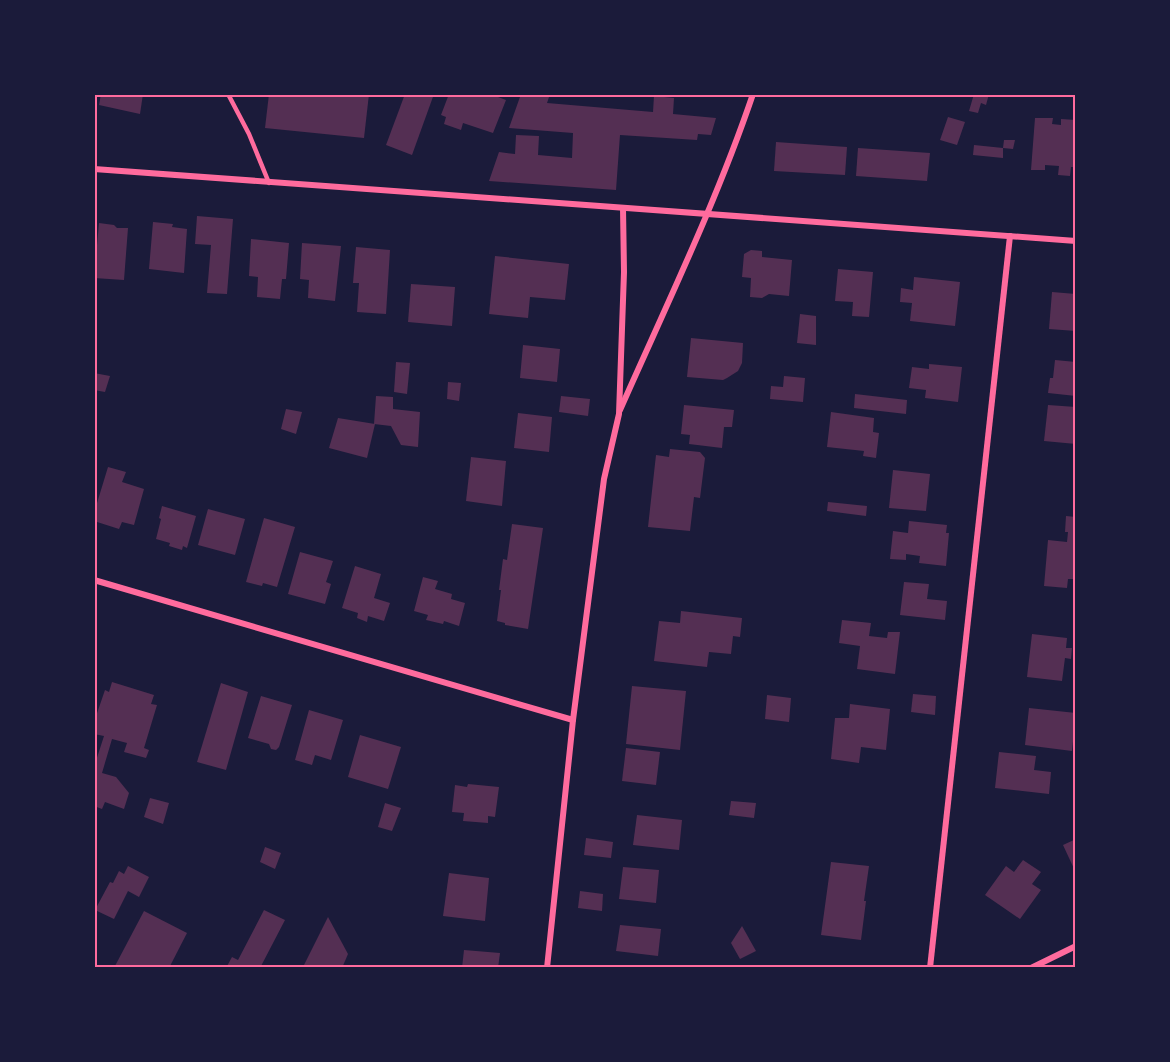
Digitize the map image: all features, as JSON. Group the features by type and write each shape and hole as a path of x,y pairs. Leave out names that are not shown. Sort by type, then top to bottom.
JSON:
{"street":[{"path":"547,968 573,720 603,479 619,414 707,214 753,94"},
{"path":"94,169 1076,241"},
{"path":"619,414 624,272 623,208"},
{"path":"930,968 1010,236"},
{"path":"94,580 573,720"},
{"path":"1031,968 1076,946"}],"lane":[{"path":"228,94 249,134 269,183"}],"building":[{"path":"101,94 143,94 140,114 99,105"},
{"path":"269,94 369,94 364,138 265,128"},
{"path":"405,94 434,94 412,155 386,145"},
{"path":"449,94 490,94 506,100 493,133 463,123 461,130 444,124 446,117 441,115"},
{"path":"521,94 550,94 547,103 653,112 654,96 674,98 673,114 716,118 711,135 698,134 697,140 620,135 616,190 489,181 499,152 515,154 516,135 539,136 538,155 572,158 573,133 509,128"},
{"path":"974,94 989,94 986,105 981,103 978,113 969,111"},
{"path":"948,117 965,122 957,145 940,140"},
{"path":"1035,118 1053,118 1052,124 1061,125 1061,119 1076,120 1076,167 1071,167 1070,176 1058,175 1059,166 1045,165 1045,170 1031,170"},
{"path":"1004,140 1015,140 1013,149 1003,148"},
{"path":"776,142 847,147 845,175 774,171"},
{"path":"974,145 1003,148 1003,158 973,155"},
{"path":"858,148 930,153 927,181 856,176"},
{"path":"197,216 233,219 227,294 207,293 211,245 195,244"},
{"path":"153,222 173,224 172,227 187,229 184,273 149,269"},
{"path":"99,223 114,225 117,228 128,228 124,280 94,278"},
{"path":"251,239 289,243 286,279 282,279 280,299 257,297 258,277 249,276"},
{"path":"302,243 341,246 335,301 308,298 309,280 300,279"},
{"path":"356,247 390,250 386,314 357,312 359,283 353,283"},
{"path":"751,250 762,251 762,257 792,260 789,296 769,294 762,298 750,297 751,278 742,277 744,254"},
{"path":"495,256 569,264 565,300 530,297 528,318 489,314"},
{"path":"838,269 873,272 869,317 852,316 853,302 835,301"},
{"path":"914,277 960,282 955,326 910,321 912,303 900,302 901,288 913,290"},
{"path":"411,284 455,287 452,326 408,322"},
{"path":"1052,292 1076,294 1076,331 1049,329"},
{"path":"800,314 816,316 816,345 797,343"},
{"path":"691,338 743,343 742,363 738,371 723,380 687,377"},
{"path":"523,345 560,349 557,382 520,378"},
{"path":"1055,360 1076,362 1076,396 1048,393"},
{"path":"396,362 410,363 407,394 394,392"},
{"path":"929,364 962,367 958,402 925,398 926,390 909,388 912,367 929,369"},
{"path":"94,373 110,376 105,392 94,390"},
{"path":"784,376 805,378 803,402 770,399 771,386 783,387"},
{"path":"448,382 461,383 459,401 447,399"},
{"path":"855,394 907,400 906,414 854,408"},
{"path":"376,396 393,397 393,409 420,412 418,447 401,445 391,426 374,424"},
{"path":"561,396 590,399 588,416 559,412"},
{"path":"684,405 734,410 732,427 724,427 722,448 689,444 690,435 681,434"},
{"path":"1048,405 1076,407 1076,444 1044,441"},
{"path":"286,409 302,412 296,434 281,429"},
{"path":"831,412 874,418 873,432 879,433 876,458 863,456 864,451 827,447"},
{"path":"518,413 552,417 549,452 514,448"},
{"path":"338,418 375,424 367,458 329,448"},
{"path":"670,449 700,452 705,458 700,498 694,497 690,531 648,527 656,455 669,457"},
{"path":"471,457 506,461 502,506 466,501"},
{"path":"108,467 126,472 122,482 144,489 134,525 122,522 119,529 94,521 94,513"},
{"path":"893,470 930,474 926,511 889,508"},
{"path":"828,502 867,506 866,516 827,511"},
{"path":"162,506 196,516 187,548 183,546 182,550 156,539"},
{"path":"208,509 245,519 235,555 198,545"},
{"path":"1066,516 1076,517 1076,579 1068,579 1067,588 1044,586 1048,540 1067,542"},
{"path":"264,518 295,527 277,587 246,582"},
{"path":"909,521 947,525 946,533 949,533 946,566 919,563 920,556 906,554 906,560 890,559 893,531 908,533"},
{"path":"512,524 543,528 528,629 505,625 497,621 503,559 507,560"},
{"path":"300,552 333,561 326,582 331,584 325,604 288,594"},
{"path":"355,566 381,574 374,598 390,603 384,621 368,616 367,622 357,618 358,613 342,608"},
{"path":"423,577 438,581 435,589 452,594 451,599 465,603 459,626 444,621 443,624 426,620 428,615 414,611"},
{"path":"904,582 929,584 927,599 947,601 945,620 900,615"},
{"path":"681,611 742,618 740,637 733,636 731,654 709,652 707,667 654,661 659,621 680,623"},
{"path":"842,620 871,623 869,636 887,638 888,632 900,632 895,674 857,669 860,646 839,643"},
{"path":"1032,634 1067,638 1066,648 1072,648 1071,659 1065,658 1062,681 1027,677"},
{"path":"112,682 154,695 151,704 157,705 144,748 149,750 146,758 124,752 127,743 112,739 102,773 116,777 129,793 124,809 105,802 102,809 94,806 94,767 104,736 94,734 94,722 105,690 109,692"},
{"path":"221,683 248,692 226,770 197,762"},
{"path":"632,686 686,691 680,750 626,744"},
{"path":"913,694 936,696 935,715 911,712"},
{"path":"767,695 791,698 789,722 765,719"},
{"path":"261,696 292,705 279,747 276,750 271,749 269,744 248,738"},
{"path":"850,704 890,709 886,750 861,747 859,763 831,759 835,718 849,718"},
{"path":"1029,708 1076,713 1072,751 1025,745"},
{"path":"309,710 343,720 331,760 315,755 312,765 295,760"},
{"path":"360,735 401,747 388,789 348,777"},
{"path":"626,748 660,752 656,785 622,781"},
{"path":"999,752 1036,756 1034,770 1051,772 1049,794 995,788"},
{"path":"468,784 499,787 495,817 488,816 488,823 463,821 464,813 452,812 455,785 467,787"},
{"path":"150,798 169,803 163,824 144,817"},
{"path":"731,801 756,803 754,818 729,815"},
{"path":"385,803 401,808 392,831 378,827"},
{"path":"637,815 682,820 679,850 633,845"},
{"path":"586,838 613,842 611,858 584,855"},
{"path":"1076,839 1076,873 1063,845"},
{"path":"265,847 281,853 275,869 260,862"},
{"path":"1023,860 1041,872 1032,884 1041,890 1020,919 985,895 1006,866 1014,872"},
{"path":"831,862 869,866 861,940 821,935"},
{"path":"128,866 149,877 139,897 128,891 114,919 95,910 110,882 113,883 119,871 124,874"},
{"path":"623,867 659,870 656,903 619,899"},
{"path":"449,873 489,878 485,921 443,916"},
{"path":"580,891 603,894 602,911 578,908"},
{"path":"264,910 285,920 260,968 226,968 232,957 238,960"},
{"path":"144,911 187,933 169,968 118,968 115,966"},
{"path":"328,917 348,954 342,968 309,968 304,965"},
{"path":"620,925 661,929 658,956 616,951"},
{"path":"742,926 756,951 740,959 731,943"},
{"path":"464,950 500,953 498,968 462,968"}]}
